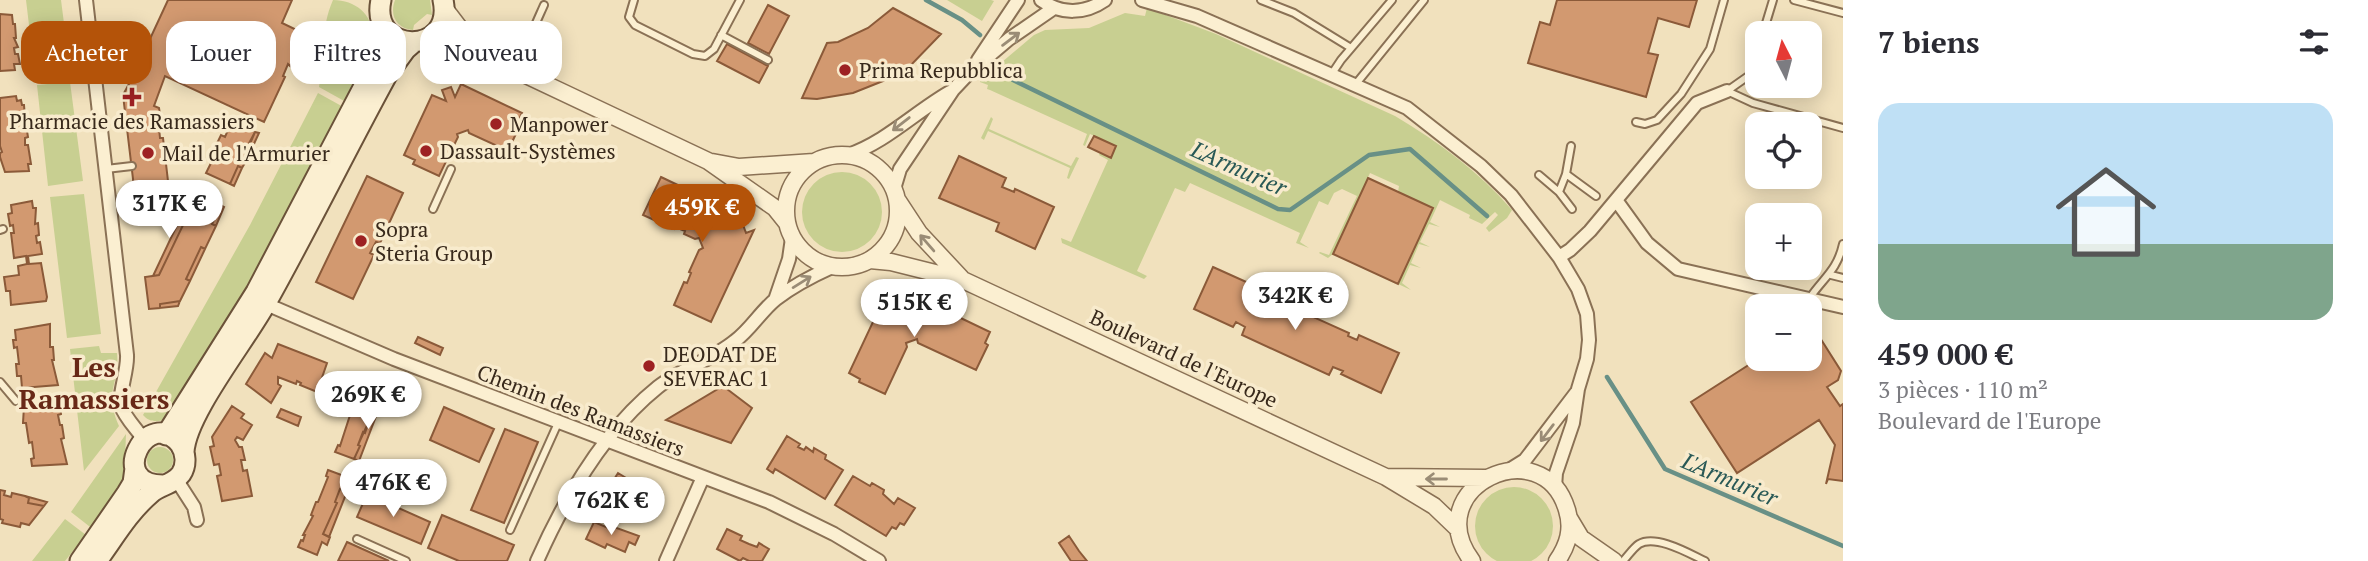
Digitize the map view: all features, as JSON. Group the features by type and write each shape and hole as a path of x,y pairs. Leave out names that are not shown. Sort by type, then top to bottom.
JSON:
{"main road":[{"path":"365,0 382,14 397,39 420,40"},
{"path":"166,435 256,292 373,69 380,52 382,14"},
{"path":"97,561 130,514 149,494 170,482 184,467 185,440 197,415 266,304 387,75 406,49 420,41"},
{"path":"80,561 133,483 135,453 144,440 150,436 166,435 174,439 184,452"},
{"path":"135,468 149,483 170,482"}],"street":[{"path":"86,0 128,360 120,402 123,411 144,440"},
{"path":"970,72 1018,0"},
{"path":"1041,0 1054,8 1076,11 1105,0"},
{"path":"1142,0 1197,16 1407,108 1481,166 1511,195 1559,257 1578,289 1587,314 1587,359 1578,390 1573,423 1556,473 1555,487"},
{"path":"1171,0 1197,16"},
{"path":"444,5 455,21"},
{"path":"870,260 880,254 894,235 899,212 896,195 900,169 953,90 1009,39 1054,8"},
{"path":"544,84 708,161 775,208 813,260 832,267"},
{"path":"708,161 739,167 814,162 848,155 869,148 925,106 953,90"},
{"path":"1559,257 1590,231 1697,103 1727,91"},
{"name":"Boulevard de l'Europe","path":"848,155 873,164 886,175 919,233 963,280"},
{"path":"775,300 789,259 787,200 790,188 814,162"},
{"path":"1616,200 1647,243 1678,269 1787,294"},
{"name":"Boulevard de l'Europe","path":"832,267 858,266 870,260 891,262 963,280 1386,477 1434,506 1458,529"},
{"path":"537,561 586,469 624,419 659,386 735,342 775,300 812,276 832,267"},
{"path":"1822,302 1843,307"},
{"name":"Chemin des Ramassiers","path":"266,304 394,359 769,502 879,561"},
{"path":"1467,558 1458,529 1462,505 1476,485 1485,478 1509,470 1525,460 1578,390"},
{"path":"1509,470 1534,474 1555,487 1581,538 1614,561"},
{"path":"666,561 703,477"},
{"name":"Boulevard de l'Europe","path":"1386,477 1485,478"},
{"path":"170,482 194,507 197,520"},
{"path":"1557,561 1565,547 1570,519"}],"lane":[{"path":"634,0 629,11 631,22 693,54 705,56 710,53 740,0"},
{"path":"1261,0 1294,13 1351,48"},
{"path":"1331,75 1392,0"},
{"path":"1355,85 1424,0"},
{"path":"1636,122 1645,124 1657,120 1681,94 1710,49 1724,0"},
{"path":"1767,21 1773,0"},
{"path":"1794,0 1843,13"},
{"path":"537,21 544,5"},
{"path":"721,35 768,60"},
{"path":"1727,91 1745,78"},
{"path":"1727,91 1753,103 1843,128"},
{"path":"1559,192 1566,174 1571,146"},
{"path":"106,169 132,166"},
{"path":"433,209 451,169"},
{"path":"1566,174 1596,196"},
{"path":"1539,175 1559,192 1572,209"},
{"path":"1814,294 1840,260 1843,244"},
{"path":"1831,275 1843,278"},
{"path":"0,382 16,401"},
{"path":"510,530 558,423"},
{"path":"357,540 406,561"},
{"path":"1623,561 1640,544 1649,541 1659,542 1706,561"}],"green space":[{"path":"26,0 61,0 64,21 29,21"},
{"path":"333,0 343,1 359,8 369,21 327,21"},
{"path":"395,0 430,0 432,15 427,14 414,25 413,30 407,29 406,21 396,20 393,6"},
{"path":"947,0 991,0 994,1 982,21"},
{"path":"1147,8 1216,34 1395,116 1457,158 1512,210 1507,218 1489,232 1486,228 1498,215 1495,212 1482,224 1440,200 1430,222 1440,227 1429,224 1420,242 1430,247 1419,244 1411,263 1421,268 1410,265 1402,283 1411,290 1398,284 1433,209 1398,192 1399,186 1370,173 1333,254 1328,258 1319,253 1329,255 1357,196 1342,189 1334,193 1328,205 1319,201 1300,242 1309,248 1296,243 1300,233 1190,183 1185,192 1175,188 1137,271 1147,276 1144,279 1062,243 1061,238 1071,242 1108,160 1099,155 1100,153 1111,158 1116,146 1090,134 1085,146 1083,145 1087,134 987,89 988,85 980,82 982,79 986,82 992,77 989,73 1034,35 1045,30 1089,28 1125,13 1145,16"},
{"path":"70,84 83,181 48,186 37,85"},
{"path":"319,84 355,84 346,102 319,87"},
{"path":"318,93 347,109 253,286 167,419 151,421 143,415 250,225"},
{"path":"991,117 993,119 989,129 1071,166 1076,157 1079,158 1069,179 1070,168 988,131 984,140 981,138"},
{"path":"842,172 857,175 870,184 879,197 882,212 879,227 870,240 857,249 842,252 827,249 814,240 805,227 802,212 805,197 814,184 827,175"},
{"path":"84,194 101,334 67,338 50,197"},
{"path":"99,346 101,353 117,353 112,404 119,426 84,471 70,349"},
{"path":"126,434 124,485 94,530 71,512"},
{"path":"160,447 169,451 173,460 169,469 160,473 151,469 147,460 151,451"},
{"path":"1506,488 1522,488 1536,494 1546,504 1552,518 1550,541 1536,558 1529,562 1499,562 1482,548 1476,534 1476,518 1482,504 1492,494"},
{"path":"65,519 86,535 65,561 32,561"}],"building":[{"name":"Mail de l'Armurier","path":"168,0 292,0 282,23 290,27 290,66 288,64 283,76 285,77 264,122 182,84 276,84 276,21 166,21 166,76 154,106 159,108 162,128 159,128 160,138 163,138 168,181 220,205 212,224 216,226 205,249 201,247 186,279 190,281 180,301 149,309 145,277 159,275 185,221 160,210 158,214 136,204 123,95 129,84 152,84 152,34"},
{"path":"1557,0 1697,0 1689,27 1658,18 1648,53 1658,55 1646,97 1528,63 1540,22 1550,25"},
{"path":"768,5 789,16 769,54 748,43"},
{"path":"893,8 941,34 912,64 883,81 853,93 817,99 802,98 827,43 838,42 868,28"},
{"path":"0,14 12,15 15,24 14,38 18,47 14,48 20,64 14,64 15,70 0,71"},
{"path":"727,44 768,66 759,83 717,61"},
{"path":"461,84 522,113 517,124 520,125 508,151 469,133 468,130 457,134 458,137 439,176 413,164 415,160 404,155 432,95 446,101 442,90 451,87 455,97"},
{"path":"16,96 17,101 21,100 24,105 25,118 22,118 28,137 25,138 25,145 28,145 31,164 28,164 29,171 5,172 0,157 0,98"},
{"path":"232,121 255,132 247,147 249,148 243,160 246,161 242,168 238,166 230,184 206,173 221,135 225,137"},
{"path":"255,132 259,133 246,161 243,160"},
{"path":"1094,136 1116,146 1111,158 1088,147"},
{"path":"959,156 1006,178 1002,187 1014,192 1015,189 1054,207 1035,249 996,231 999,223 939,198"},
{"path":"238,166 242,168 234,186 230,184"},
{"path":"367,176 403,193 380,243 376,242 370,253 374,255 353,299 316,282"},
{"path":"661,177 749,219 742,222 746,233 754,230 711,322 674,305 684,282 687,283 699,250 703,248 699,238 695,239 684,234 685,231 643,215"},
{"path":"1368,178 1433,208 1398,284 1333,254"},
{"path":"32,201 33,208 36,208 35,224 38,223 37,243 40,242 42,254 28,256 29,264 41,263 47,297 46,301 11,305 10,291 6,291 4,277 19,275 18,266 27,264 26,256 14,258 11,233 14,233 13,225 10,226 8,214 12,213 11,205"},
{"path":"220,205 224,207 216,226 212,224"},
{"path":"160,210 185,221 159,275 153,276 178,223 158,214"},
{"path":"201,247 205,249 190,281 186,279"},
{"path":"1213,267 1253,285 1250,291 1349,333 1348,336 1357,340 1359,335 1399,353 1381,393 1341,374 1343,371 1333,367 1329,375 1242,335 1245,327 1236,322 1233,327 1194,309"},
{"path":"898,288 990,332 985,343 988,345 976,370 918,343 917,339 906,343 907,347 885,394 859,382 860,379 849,373 887,292 890,300 901,296"},
{"path":"180,301 178,306 160,308 160,304"},
{"path":"50,324 50,347 53,347 52,360 58,385 22,388 21,376 17,376 16,364 19,364 17,347 14,348 13,340 16,340 15,330"},
{"path":"418,337 443,348 440,355 415,343"},
{"path":"1822,341 1841,371 1838,380 1827,387 1840,406 1843,404 1843,481 1828,479 1826,484 1835,445 1819,420 1737,473 1691,402 1745,367 1745,371 1822,371"},
{"path":"278,344 327,363 317,392 297,381 296,384 278,377 278,384 281,386 271,403 246,384 265,353 272,358"},
{"path":"366,374 385,382 380,394 385,396 383,404 375,401 375,408 354,459 335,452 338,445 340,446"},
{"path":"723,386 752,408 731,443 666,420"},
{"path":"59,400 61,414 58,415 64,438 61,439 67,464 32,466 32,442 29,443 26,423 23,423 24,406"},
{"path":"375,401 381,403 359,461 354,459"},
{"path":"232,406 244,414 241,418 252,425 243,440 237,437 235,440 239,447 242,447 245,460 241,460 243,471 247,470 252,496 222,501 217,476 221,475 219,464 214,465 210,447 214,446 212,437"},
{"path":"444,407 494,429 479,462 430,440"},
{"path":"281,409 301,417 298,426 277,417"},
{"path":"505,429 538,442 504,523 471,510"},
{"path":"787,436 804,450 806,447 813,452 814,448 826,455 825,459 843,470 825,499 775,469 773,473 767,469"},
{"path":"328,470 347,477 323,534 330,537 327,545 322,542 317,555 298,547 313,516 311,515 328,477"},
{"path":"618,473 636,484 638,481 662,493 657,501 651,498 645,507 629,497 627,500 608,489"},
{"path":"853,476 870,486 872,483 884,490 883,494 894,504 898,498 915,508 904,525 900,523 896,529 892,527 886,536 835,505"},
{"path":"347,477 352,479 329,537 323,534"},
{"path":"0,490 5,491 4,495 11,497 12,493 25,496 29,498 28,503 44,506 29,525 21,523 20,527 2,523"},
{"path":"367,494 430,522 421,544 357,517"},
{"path":"25,496 47,502 44,506 28,503 29,498"},
{"path":"442,515 514,545 507,561 459,561 428,548"},
{"path":"594,522 639,536 635,545 629,542 625,552 607,544 605,548 586,539"},
{"path":"727,529 742,536 740,540 757,547 759,543 769,549 762,561 743,558 740,561 717,549"},
{"path":"1069,536 1087,561 1071,561 1059,543"},
{"path":"347,542 389,561 338,561"}],"waterway":[{"name":"L'Armurier","path":"926,0 962,20 980,35"},
{"name":"L'Armurier","path":"1001,66 1013,80 1278,209 1290,210 1369,155 1410,149 1487,216"},
{"name":"L'Armurier","path":"1607,377 1665,469 1843,546"}],"place":[{"name":"Prima Repubblica","path":"845,70"},
{"name":"Pharmacie des Ramassiers","path":"132,97"},
{"name":"Manpower","path":"496,124"},
{"name":"Dassault-Systèmes","path":"426,151"},
{"name":"Mail de l'Armurier","path":"148,153"},
{"name":"Sopra Steria Group","path":"361,241"},
{"name":"DEODAT DE SEVERAC 1","path":"649,366"}],"district":[{"name":"Les Ramassiers","path":"94,382"}]}
